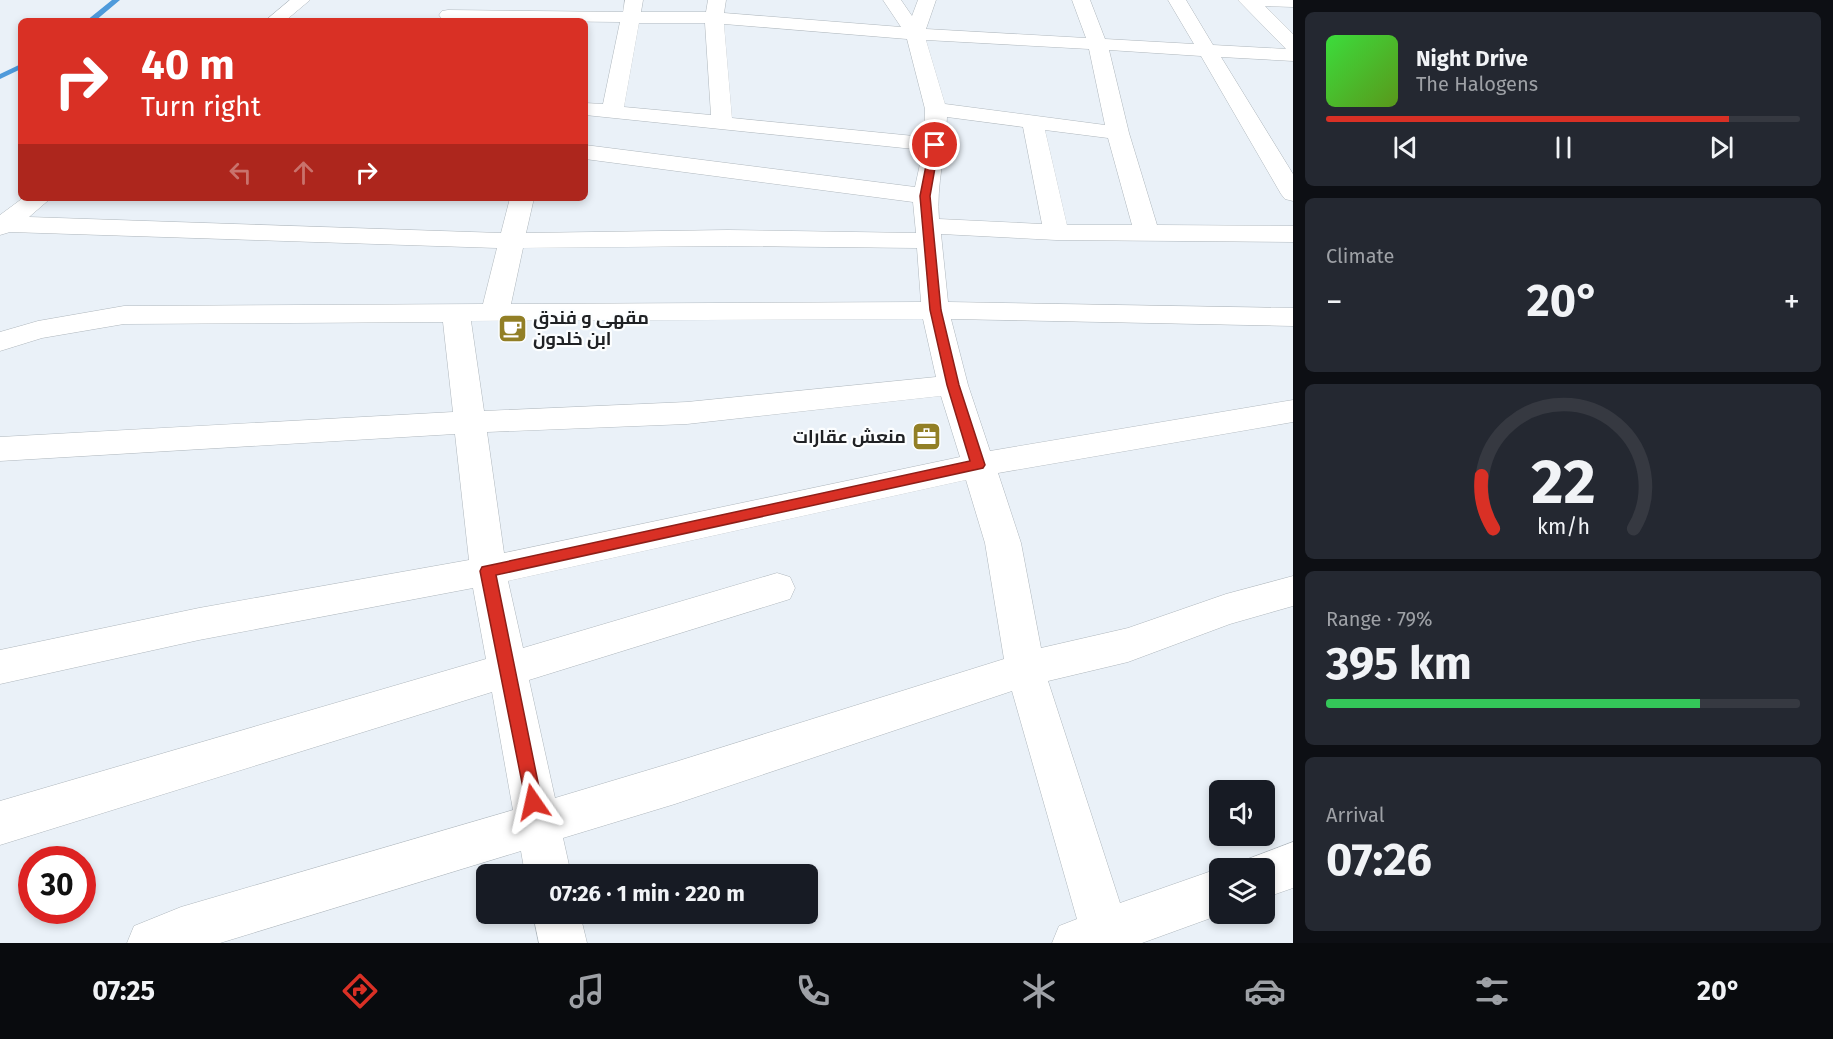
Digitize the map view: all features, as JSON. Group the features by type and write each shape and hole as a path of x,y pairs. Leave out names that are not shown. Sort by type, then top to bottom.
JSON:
{"street":[{"path":"278,18 302,0"},
{"path":"892,0 915,34 936,109 928,221 935,310 953,385 1003,543 1025,669 1097,940 1209,895"},
{"path":"915,34 927,0"},
{"path":"1081,0 1098,46 1118,134 1147,233"},
{"path":"1177,0 1293,194"},
{"path":"1249,0 1293,2"},
{"path":"1249,0 1293,45"},
{"path":"448,15 633,8 716,9 915,34 1098,46 1293,55"},
{"path":"612,112 633,8"},
{"path":"716,9 722,122"},
{"path":"588,109 935,145"},
{"path":"936,109 1118,134"},
{"path":"1033,123 1056,232"},
{"path":"588,153 928,221 1056,232 1293,234"},
{"path":"2,226 35,201"},
{"path":"495,313 521,201"},
{"path":"2,226 512,241 728,238 928,221"},
{"path":"0,342 38,330 124,315 935,310 1293,317"},
{"path":"456,313 488,571 546,864"},
{"path":"0,449 687,412 953,385"},
{"path":"0,667 199,624 488,571 978,465 1293,411"},
{"path":"0,823 777,588"},
{"path":"152,943 181,931 675,783 1025,669 1128,645 1226,610 1293,591"},
{"path":"1275,871 1293,865"},
{"path":"559,924 563,943"}],"waterway":[{"path":"94,18 116,0"},
{"path":"0,77 18,68"}],"place":[{"name":"مقهى و فندق ابن خلدون","path":"512,328"},
{"name":"منعش عقارات","path":"927,437"}],"route":[{"path":"533,802 488,571 978,465 953,385 935,310 925,196 935,145"}]}
